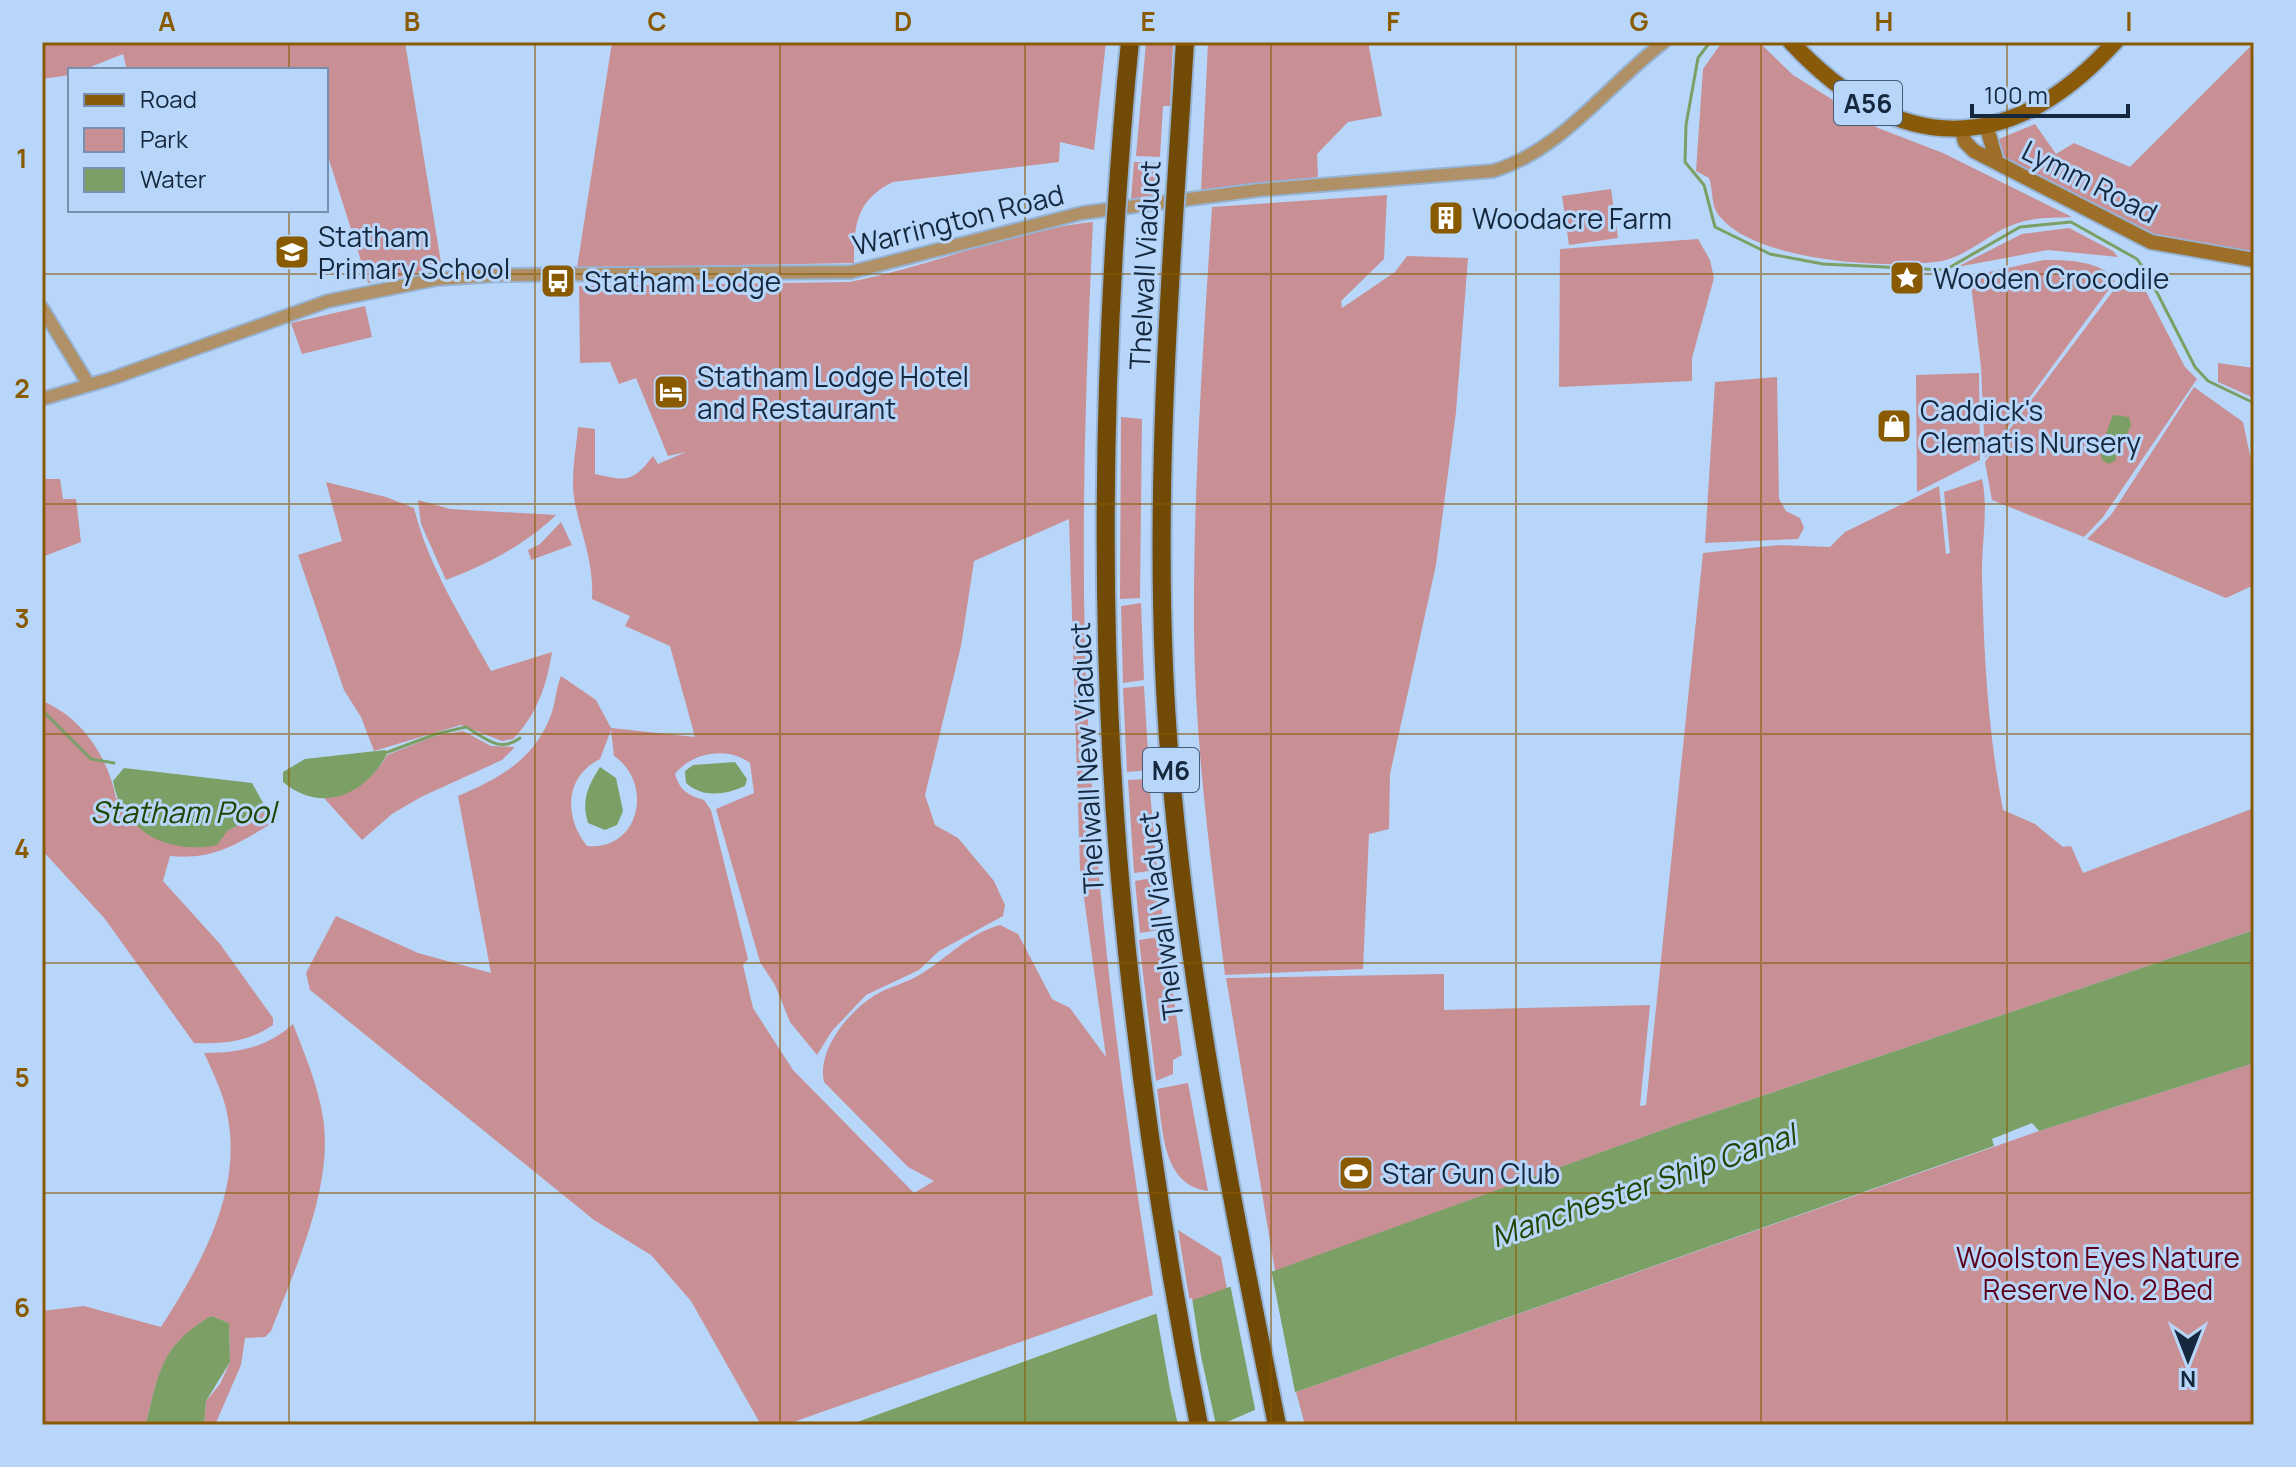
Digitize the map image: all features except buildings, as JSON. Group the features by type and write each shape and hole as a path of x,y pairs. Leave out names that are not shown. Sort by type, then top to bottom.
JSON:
{"highway":[{"name":"Thelwall New Viaduct","path":"1130,42 1112,272 1105,428 1113,787 1141,1080 1169,1273 1199,1425"},
{"name":"Thelwall Viaduct","path":"1185,42 1161,520 1169,746 1181,886 1194,984 1219,1138 1277,1425"}],"main road":[{"name":"A56","path":"1791,42 1830,79 1878,108 1931,128 1962,131 1987,128 2049,99 2115,42"},
{"name":"Lymm Road","path":"1987,128 1997,163"},
{"name":"Lymm Road","path":"1962,131 1968,147 2108,223 2151,242 2254,260"}],"street":[{"name":"Warrington Road","path":"42,399 300,310 369,291 437,279 498,275 851,272 1059,216 1259,190 1493,171 1522,160 1551,141 1664,42"},
{"path":"42,308 89,385"}],"green space":[{"path":"42,42 405,42 442,269 368,283 328,156 328,68 126,68 123,54 88,68 68,68 68,75 42,79"},
{"path":"612,42 1106,42 1094,150 1060,142 1059,162 893,182 871,197 864,206 857,225 854,263 577,268"},
{"path":"1146,42 1173,42 1170,106 1163,106 1160,157 1136,156"},
{"path":"1208,42 1368,42 1382,116 1348,122 1317,154 1318,177 1201,190"},
{"path":"1722,42 1759,42 1793,75 1878,128 1943,153 2072,217 2018,223 1952,258 1918,264 1825,259 1763,244 1739,233 1718,213 1709,178 1696,171 1703,69"},
{"path":"2250,47 2254,48 2254,253 2155,236 1997,157 1994,141 2035,124 2056,154 2074,143 2130,167"},
{"path":"1134,162 1157,163 1155,195 1131,199"},
{"path":"1611,189 1618,238 1569,245 1562,196"},
{"path":"1387,195 1384,259 1341,301 1342,308 1395,272 1407,256 1468,258 1456,412 1436,565 1390,774 1389,829 1369,834 1363,969 1225,975 1201,760 1194,631 1197,472 1212,207"},
{"path":"1093,222 1084,482 1084,612 1089,742 1114,1020 1153,1295 785,1425 761,1425 691,1301 651,1255 594,1220 310,990 306,973 336,916 418,953 491,973 458,796 502,774 526,754 545,728 561,676 596,700 611,728 695,737 670,646 625,626 630,616 592,599 590,563 573,488 578,427 595,429 595,474 628,478 640,471 653,456 658,464 686,452 668,456 636,378 619,384 610,362 580,363 579,286 849,282 1062,226","holes":["1069,519 1080,869 1106,1057 1070,1008 1052,999 1018,934 1000,925 967,940 921,974 865,1002 845,1022 830,1045 825,1057 824,1082 908,1167 934,1181 914,1193 793,1070 753,1008 743,965 748,959 711,810 704,800 682,788 675,774 691,761 711,754 731,754 750,763 754,793 716,809 760,962 775,985 790,1022 817,1055 832,1031 866,995 919,970 939,951 1003,916 1005,905 994,881 958,838 935,825 925,795 961,646 974,561","611,730 614,756 634,782 637,798 635,813 629,827 619,838 605,845 587,846 574,823 571,798 580,776 600,759"]},
{"path":"2069,228 2113,251 2118,257 2048,250 1957,267 2022,234"},
{"path":"1698,239 1710,260 1714,278 1692,358 1692,381 1559,387 1560,249"},
{"path":"2044,260 2093,265 2115,281 1985,458 1981,367 1970,276"},
{"path":"2140,280 2185,367 2197,379 2103,517 2084,537 1992,500 1985,462 2116,287 2126,290"},
{"path":"365,306 372,337 302,354 291,323"},
{"path":"2218,363 2254,368 2254,398 2218,382"},
{"path":"1979,373 1980,460 1917,492 1916,375"},
{"path":"1777,377 1779,499 1786,511 1800,518 1804,528 1798,539 1705,543 1715,382"},
{"path":"2194,387 2243,422 2254,474 2254,585 2226,598 2087,539 2111,515"},
{"path":"1121,417 1142,419 1140,598 1120,599"},
{"path":"42,479 60,479 63,499 76,499 81,542 42,557"},
{"path":"1982,479 1985,503 1982,577 1986,665 1990,723 2003,810 2035,824 2063,847 2071,846 2083,873 2254,808 2254,930 1679,1124 1275,1271 1226,978 1444,974 1444,1010 1650,1005 1640,1106 1646,1105 1703,553 1779,545 1830,547 1845,532 1939,486 1946,554 1950,553 1944,492"},
{"path":"326,482 386,497 414,508 437,572 491,671 552,652 540,698 529,720 513,739 502,741 461,725 374,751 361,717 344,690 298,555 342,541"},
{"path":"418,500 450,509 556,515 504,553 446,580 421,524"},
{"path":"561,522 572,545 531,560 528,550 540,544"},
{"path":"1141,603 1144,680 1123,683 1121,606"},
{"path":"1144,686 1149,770 1127,772 1123,688"},
{"path":"42,701 69,717 91,740 107,768 116,798 227,831 272,808 278,819 240,842 200,856 170,856 163,881 220,944 273,1018 273,1025 235,1041 194,1043 105,919 42,850"},
{"path":"463,731 491,746 515,747 502,760 421,797 392,814 362,840 323,797 343,793 360,784 375,772 387,755 435,736"},
{"path":"1149,779 1157,870 1134,873 1128,780"},
{"path":"1158,877 1164,929 1140,933 1135,881"},
{"path":"1165,936 1182,1055 1173,1060 1173,1074 1156,1081 1139,940"},
{"path":"293,1024 323,1118 325,1144 318,1198 301,1254 271,1331 265,1337 245,1338 241,1365 215,1425 204,1425 206,1401 220,1384 230,1362 229,1323 211,1316 194,1327 172,1350 159,1375 146,1425 42,1425 42,1311 84,1306 161,1327 206,1247 226,1189 230,1129 223,1098 204,1053 252,1048 273,1039"},
{"name":"Woolston Eyes Nature Reserve No. 2 Bed","path":"2254,1063 2254,1425 1305,1425 1296,1392 2039,1131"},
{"path":"1188,1083 1208,1191 1181,1178 1167,1152 1163,1136 1157,1089"},
{"path":"1178,1230 1221,1257 1227,1289 1190,1303"}],"water":[{"path":"2113,415 2129,417 2131,425 2123,443 2116,447 2116,460 2109,464 2102,460 2100,449"},
{"path":"388,752 368,779 342,795 313,797 283,782 283,772 305,759"},
{"path":"735,762 747,779 745,786 714,794 699,791 686,783 685,771 693,765"},
{"path":"600,767 616,778 623,811 617,825 605,830 588,823 585,807 589,787"},
{"name":"Statham Pool","path":"124,768 252,783 267,810 227,831 217,845 199,847 165,843 150,836 126,814 113,781"},
{"name":"Manchester Ship Canal","path":"2254,930 2254,1063 2039,1131 2032,1123 1992,1139 1994,1146 1296,1392 1220,1425 849,1425 1679,1124"},
{"path":"211,1316 229,1323 230,1362 206,1401 204,1425 146,1425 159,1375 172,1349 194,1327"}],"pier":[{"path":"1271,1269 1296,1397 1256,1414 1230,1284"},
{"path":"1192,1298 1216,1425 1178,1425 1170,1389 1156,1311"}],"waterway":[{"path":"1710,42 1698,58 1686,125 1685,162 1704,185 1715,227 1770,254 1823,264 1945,270 2020,227 2071,222 2137,259 2195,367 2208,381 2254,403"},
{"path":"42,710 91,759 114,763"},
{"path":"388,752 436,734 466,727 498,744 512,743 520,738"}],"place":[{"name":"Woodacre Farm","path":"1446,218"},
{"name":"Statham Primary School","path":"292,252"},
{"name":"Wooden Crocodile","path":"1907,278"},
{"name":"Statham Lodge","path":"558,281"},
{"name":"Statham Lodge Hotel and Restaurant","path":"671,392"},
{"name":"Caddick's Clematis Nursery","path":"1894,426"},
{"name":"Star Gun Club","path":"1356,1173"}]}
